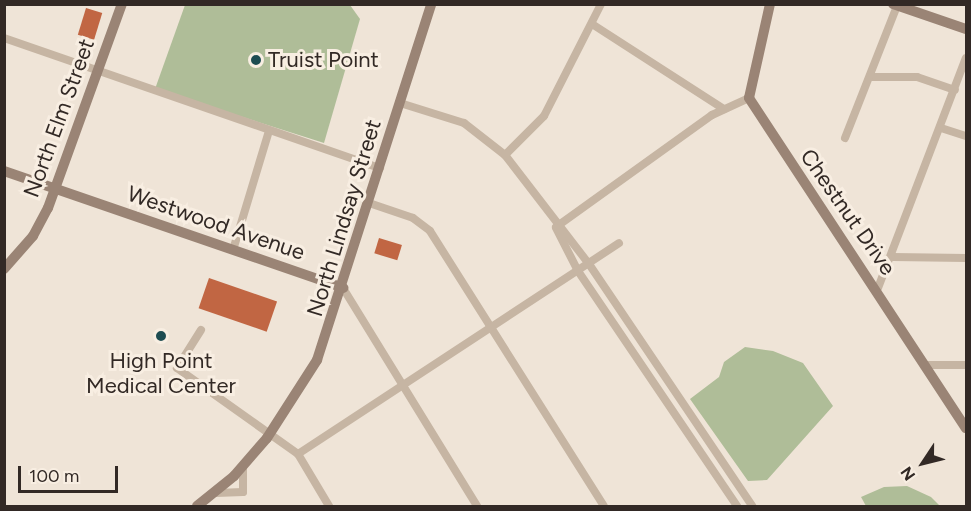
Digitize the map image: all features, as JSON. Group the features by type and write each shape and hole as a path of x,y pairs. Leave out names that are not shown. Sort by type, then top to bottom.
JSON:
{"street":[{"name":"North Elm Street","path":"4,269 33,236 56,188 122,4"},
{"name":"North Lindsay Street","path":"197,507 215,494 245,464 271,433 317,360 344,288 431,4"},
{"path":"505,155 544,116 601,4"},
{"path":"556,227 724,109 749,98 770,4"},
{"path":"845,138 870,77 895,5 966,28"},
{"path":"592,24 724,109"},
{"path":"4,38 380,168"},
{"path":"878,288 893,257 966,58"},
{"path":"870,77 917,77 955,90"},
{"name":"Chestnut Drive","path":"749,98 878,288 966,428"},
{"path":"400,103 464,123 505,155 556,227 589,264 752,507"},
{"path":"941,128 966,136"},
{"path":"233,250 269,131"},
{"name":"Westwood Avenue","path":"4,171 344,288"},
{"path":"369,203 427,228 493,326 532,399 604,507"},
{"path":"556,227 578,271 737,507"},
{"path":"298,454 620,243"},
{"path":"893,257 966,258"},
{"path":"344,288 400,387 477,507"},
{"path":"201,330 177,368 298,454 329,507"},
{"path":"926,365 966,365"},
{"path":"215,494 243,492 241,471 245,464"}],"green space":[{"name":"Truist Point","path":"185,5 350,5 360,19 324,143 155,89"},
{"path":"745,347 773,351 803,363 833,406 767,480 748,481 690,399 719,377 724,362"},
{"path":"907,486 931,497 940,506 866,506 861,497 884,487"}],"building":[{"path":"86,8 102,13 94,40 78,35"},
{"path":"379,238 402,245 397,260 374,253"},
{"path":"209,278 277,301 267,332 199,308"}],"place":[{"name":"Truist Point","path":"256,60"},
{"name":"High Point Medical Center","path":"161,336"}]}
